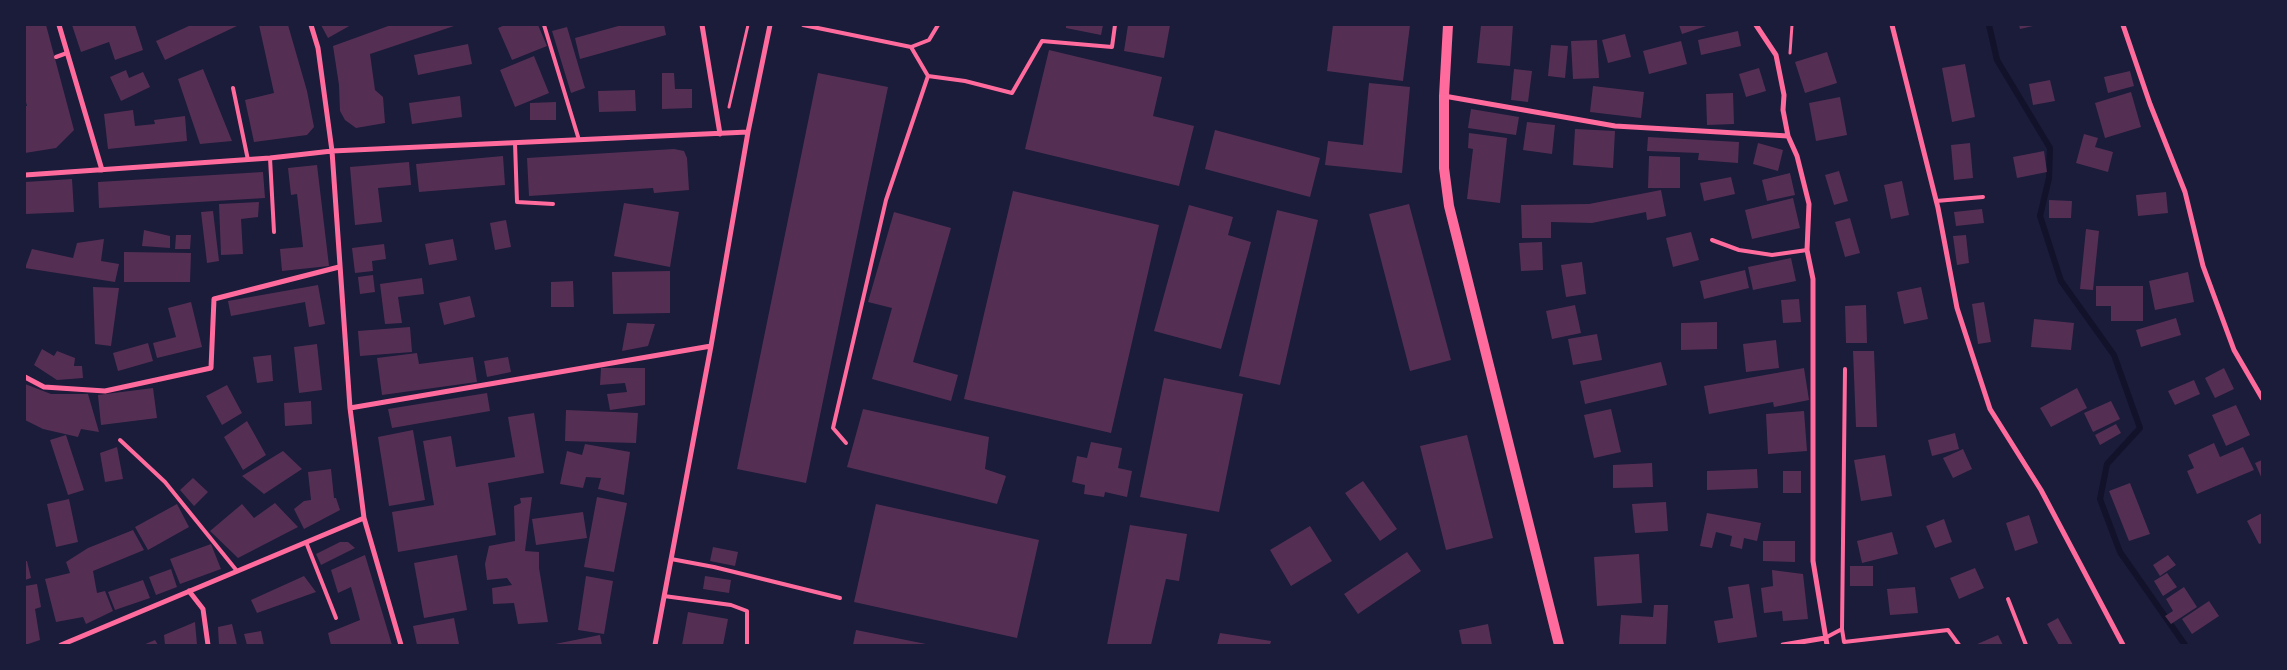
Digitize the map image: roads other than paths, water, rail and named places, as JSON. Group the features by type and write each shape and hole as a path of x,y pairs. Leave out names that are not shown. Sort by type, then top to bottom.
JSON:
{"main road":[{"path":"1448,25 1444,96 1444,168 1449,206 1559,645"}],"street":[{"path":"59,25 102,170"},
{"path":"311,25 318,48 332,151 350,408 364,518 401,645"},
{"path":"702,25 720,134"},
{"path":"655,645 711,346 748,132 770,25"},
{"path":"1756,25 1776,55 1784,95 1783,110 1788,136 1798,156 1809,204 1807,250 1813,279 1813,561 1827,645"},
{"path":"1892,25 1936,201 1957,308 1990,409 2042,490 2123,645"},
{"path":"2124,25 2150,104 2185,192 2203,266 2234,350 2262,398"},
{"path":"1444,96 1615,126 1788,136"},
{"path":"25,175 248,160 332,151 748,132"},
{"path":"25,377 44,387 105,391 211,368 214,299 339,267"},
{"path":"350,408 711,346"},
{"path":"61,645 364,518"},
{"path":"189,592 203,609 208,645"},
{"path":"1783,645 1825,638"}],"lane":[{"path":"544,25 579,140"},
{"path":"803,25 911,47 929,40 938,25"},
{"path":"928,76 965,81 1012,93 1042,41 1112,47 1115,25"},
{"path":"846,443 833,428 886,200 928,76 911,47"},
{"path":"56,57 67,53"},
{"path":"233,88 248,160"},
{"path":"515,143 517,202 553,204"},
{"path":"270,158 274,232"},
{"path":"1936,201 1983,196"},
{"path":"1712,240 1740,250 1772,255 1807,250"},
{"path":"1845,369 1842,629 1844,642 1948,630 1959,645"},
{"path":"120,440 165,482 237,571"},
{"path":"306,542 336,618"},
{"path":"670,560 714,567 840,598"},
{"path":"664,596 731,605 747,611 747,645"},
{"path":"2008,599 2026,645"},
{"path":"1825,638 1842,629"}],"waterway":[{"path":"1989,25 1997,60 2050,148 2049,178 2040,216 2061,281 2114,355 2140,428 2107,464 2100,499 2120,552 2185,645"}]}
